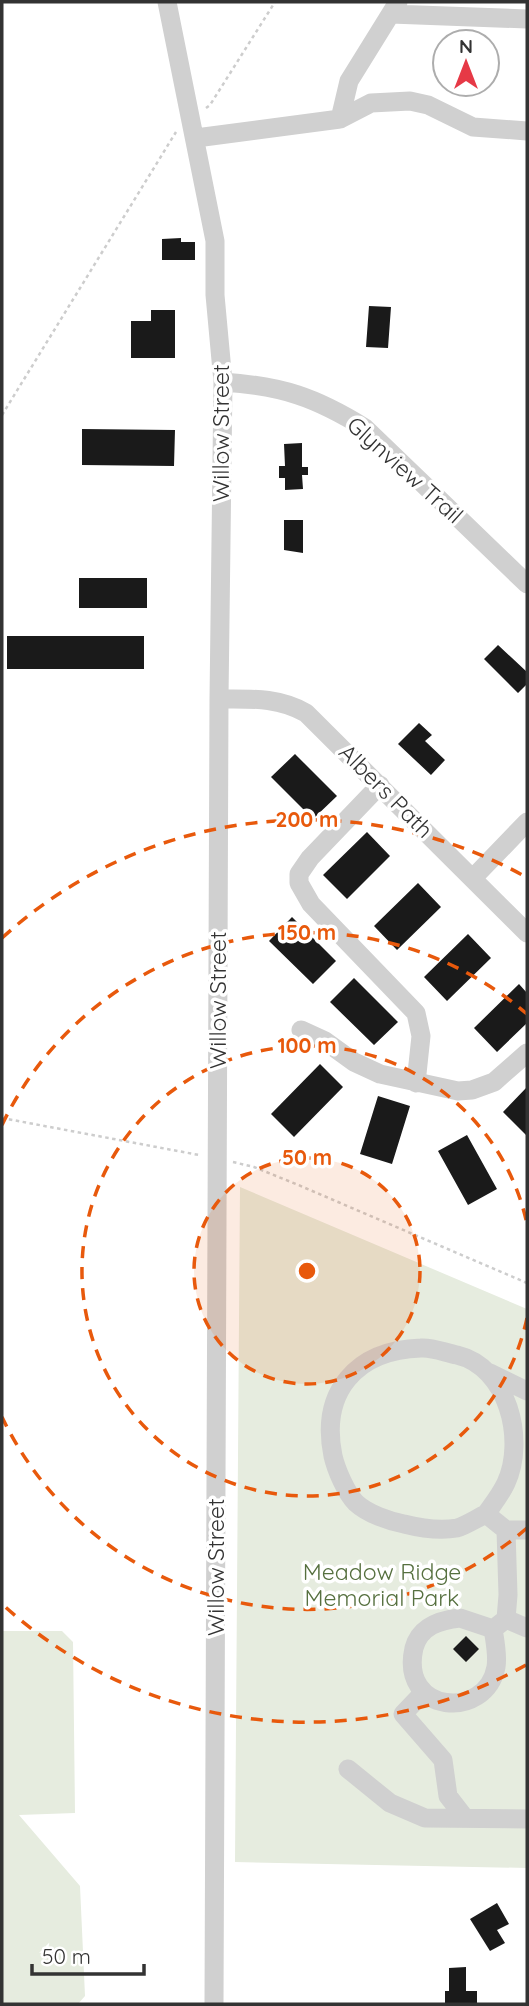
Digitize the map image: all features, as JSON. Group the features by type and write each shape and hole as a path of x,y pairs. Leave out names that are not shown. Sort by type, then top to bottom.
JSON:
{"street":[{"name":"Willow Street","path":"167,2 215,241 215,295 223,382 219,699 214,2004"},
{"path":"340,119 349,81 395,8 527,19"},
{"path":"196,138 340,119 371,103 410,101 428,105 473,127 527,131"},
{"name":"Glynview Trail","path":"223,382 260,384 298,393 333,408 365,428 526,580"},
{"name":"Albers Path","path":"219,699 273,699 290,705 320,724 527,933"},
{"path":"380,785 310,858 299,874 299,883 318,912 416,1013 421,1036 416,1083"},
{"path":"473,878 527,822"},
{"path":"301,1030 325,1041 354,1062 380,1074 458,1091 472,1090 494,1082 527,1054"},
{"path":"490,1373 510,1407 514,1444 507,1482 486,1514 457,1528 420,1528 387,1520 356,1503 335,1469 328,1434 334,1399 354,1370 385,1353 423,1347 463,1357 527,1391"},
{"path":"486,1514 506,1530 527,1530"},
{"path":"506,1530 508,1594 500,1624 496,1668 489,1684 466,1702 451,1703 436,1701 424,1693 413,1678 412,1659 416,1642 426,1628 442,1620 460,1618 500,1624 527,1628"},
{"path":"424,1693 403,1714 443,1760 448,1796 465,1818"},
{"path":"348,1769 390,1803 425,1818 527,1819"},
{"path":"425,1818 448,1796"}],"path":[{"path":"2,415 177,130 210,105 275,2"},
{"path":"2,1118 254,1167 527,1283"}],"green space":[{"name":"Meadow Ridge Memorial Park","path":"240,1187 527,1309 527,1868 235,1862"},
{"path":"2,1631 62,1631 73,1642 75,1813 19,1815 80,1886 85,1996 78,2004 2,2004"}],"building":[{"path":"181,238 181,242 195,242 195,260 162,260 162,239"},
{"path":"369,306 391,307 388,348 366,347"},
{"path":"151,310 175,310 175,358 131,358 131,321 151,321"},
{"path":"82,429 175,430 174,466 82,465"},
{"path":"302,443 302,467 308,467 308,475 302,475 303,489 285,490 285,478 279,478 279,466 285,466 284,444"},
{"path":"284,520 303,520 303,553 284,550"},
{"path":"79,578 147,578 147,608 79,608"},
{"path":"7,636 144,636 144,669 7,669"},
{"path":"498,645 527,672 527,684 518,693 484,659"},
{"path":"419,723 432,735 425,741 445,760 431,775 398,744"},
{"path":"295,754 337,796 313,819 271,777"},
{"path":"367,832 390,856 347,899 323,875"},
{"path":"418,883 441,907 397,950 374,926"},
{"path":"292,917 336,961 313,984 269,941"},
{"path":"468,934 491,958 447,1001 424,977"},
{"path":"354,978 398,1022 374,1045 330,1002"},
{"path":"519,984 527,993 527,1023 497,1052 474,1028"},
{"path":"320,1064 343,1087 294,1137 271,1114"},
{"path":"527,1087 527,1136 503,1112"},
{"path":"378,1096 410,1106 392,1164 360,1154"},
{"path":"467,1135 497,1189 468,1205 438,1151"},
{"path":"466,1636 479,1649 466,1662 453,1649"},
{"path":"497,1903 509,1924 497,1930 505,1943 490,1951 470,1919"},
{"path":"466,1967 466,1991 477,1991 477,2004 445,2004 445,1991 449,1991 449,1968"}]}
